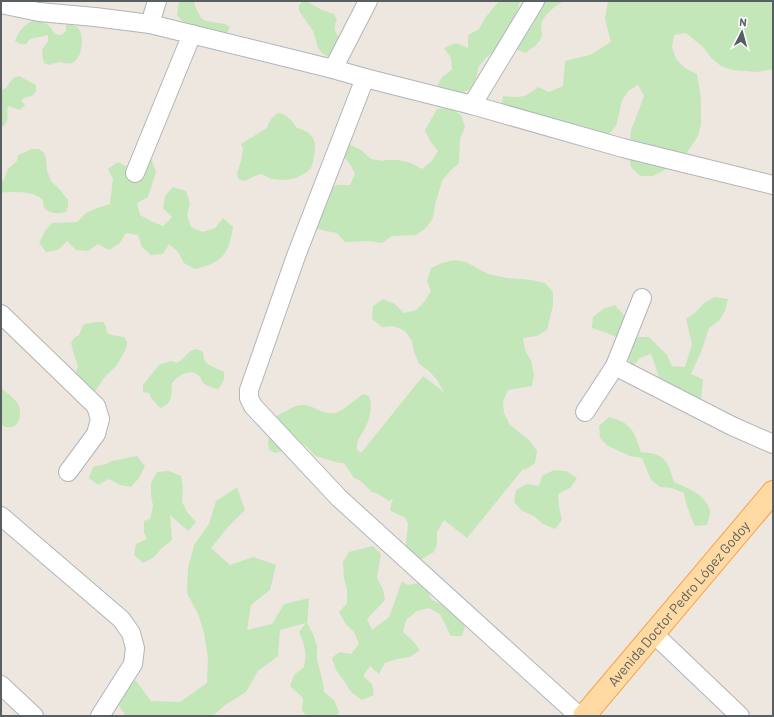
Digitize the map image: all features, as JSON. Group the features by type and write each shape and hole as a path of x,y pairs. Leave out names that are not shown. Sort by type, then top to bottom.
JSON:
{"main road":[{"name":"Avenida Doctor Pedro López Godoy","path":"584,716 773,492"}],"street":[{"path":"150,24 157,1"},
{"path":"333,69 368,1"},
{"path":"472,105 535,1"},
{"path":"1,4 39,12 150,24 333,69 472,105 622,148 773,185"},
{"path":"135,173 192,34"},
{"path":"366,78 296,256 249,390 249,398 252,406 339,498 579,716"},
{"path":"585,412 616,366 642,298"},
{"path":"1,314 96,406 100,419 96,434 68,472"},
{"path":"616,366 732,426 773,444"},
{"path":"1,516 121,619 131,633 135,648 133,664 100,716"},
{"path":"654,634 740,716"},
{"path":"1,685 34,716"}],"green space":[{"path":"179,1 194,1 201,18 206,21 225,24 230,27 227,33 204,27 192,27 186,24 177,16"},
{"path":"303,1 334,14 337,19 335,31 342,42 333,57 322,53 318,48 313,31 299,11 299,5"},
{"path":"499,1 520,1 516,15 497,49 479,66 476,78 470,89 458,95 436,88 442,77 452,70 451,58 444,48 456,43 468,48 468,35 479,29 485,18"},
{"path":"540,1 562,2 550,11 543,19 541,24 542,35 535,46 525,53 513,48"},
{"path":"608,1 773,1 773,69 758,72 732,70 721,66 711,58 704,48 686,33 674,35 672,47 676,59 685,68 697,74 701,99 701,124 698,136 684,157 674,165 653,176 640,176 631,167 629,155 631,130 644,96 638,85 628,91 622,101 616,126 608,135 541,129 529,131 517,126 501,108 503,96 514,97 526,95 538,87 549,92 563,86 565,61 590,55 611,42 605,19"},
{"path":"36,19 47,24 55,34 61,35 66,31 66,25 78,28 81,35 82,45 79,55 75,61 69,64 61,62 49,65 44,63 42,52 48,42 48,35 30,39 26,44 20,44 15,41 23,28"},
{"path":"19,76 36,85 36,91 32,96 21,100 25,105 20,110 8,106 7,121 4,126 1,126 1,90 6,88 13,78"},
{"path":"450,108 461,115 465,127 460,139 459,163 442,181 433,218 426,228 416,235 392,236 382,243 369,241 345,242 337,233 315,228 325,188 337,185 350,185 355,174 350,164 342,155 349,144 361,150 371,159 383,161 398,160 411,163 422,169 432,161 438,151 430,141 425,130 437,109"},
{"path":"278,113 287,117 297,128 309,133 313,138 315,150 311,168 296,178 285,180 272,179 261,174 244,181 238,179 237,173 243,149 241,144 267,128 269,122"},
{"path":"32,149 39,149 44,153 47,171 51,181 68,200 66,212 57,213 48,211 44,207 43,200 36,195 20,192 1,192 1,181 4,180 8,169 17,161 18,155"},
{"path":"151,159 156,172 148,197 137,203 140,215 163,226 172,217 163,208 165,196 173,187 186,191 190,203 187,215 191,227 203,232 215,228 223,218 233,227 229,244 223,256 212,264 195,269 184,263 178,252 169,244 163,254 151,255 142,247 138,235 126,233 119,244 109,250 98,244 88,251 76,250 67,241 58,250 46,252 39,243 45,231 52,223 77,222 86,213 110,204 113,179 108,169 118,162 129,168 139,160"},
{"path":"454,260 466,262 488,274 545,283 553,292 553,305 547,330 537,336 523,338 525,350 531,361 534,374 532,386 508,390 503,401 504,413 510,425 530,441 537,451 535,463 525,470 523,469 467,538 444,520 437,532 437,544 434,552 418,561 407,549 406,542 408,524 406,518 390,510 393,498 389,501 372,492 359,480 354,478 344,463 315,456 303,444 296,443 285,447 280,452 275,453 269,450 268,443 272,422 279,414 300,405 306,405 326,413 335,413 346,407 363,394 369,396 371,409 368,422 357,443 356,449 361,453 423,376 444,392 437,380 429,371 419,364 414,352 412,341 405,331 394,326 382,327 372,319 373,306 383,299 395,304 404,313 416,310 424,302 431,291 427,281 431,268"},
{"path":"715,297 728,299 725,311 719,321 709,328 701,352 691,374 703,379 701,399 689,399 680,390 659,377 651,354 640,358 632,367 622,345 615,336 592,328 593,317 603,309 615,305 623,314 636,337 649,337 667,355 672,366 685,367 692,344 686,319 696,312 704,303"},
{"path":"103,322 107,333 124,337 127,342 126,349 117,365 104,378 93,394 78,378 76,372 78,366 71,343 74,338 79,335 84,324"},
{"path":"197,349 203,352 204,359 207,364 224,372 224,379 222,383 218,389 213,388 205,384 196,374 189,372 185,373 172,383 170,401 168,404 160,408 149,393 143,392 143,385 159,365 171,361 177,363 190,351"},
{"path":"1,388 18,403 19,406 20,416 18,423 11,427 1,425"},
{"path":"609,417 623,422 631,429 641,452 655,454 664,459 674,482 696,493 705,501 710,512 707,525 695,526 688,510 684,493 672,488 660,487 651,480 642,458 630,456 608,446 600,438 599,426"},
{"path":"137,456 145,466 139,478 131,487 120,485 109,479 98,485 89,478 93,467 112,461"},
{"path":"554,470 566,471 577,478 570,488 558,494 562,520 555,529 543,524 534,516 522,511 514,502 516,490 527,484 539,486 542,476"},
{"path":"169,471 181,476 183,488 182,502 187,512 196,522 188,531 170,515 172,540 153,558 143,563 134,555 136,544 147,539 144,533 144,521 150,519 153,506 151,483 157,472"},
{"path":"237,487 245,510 228,527 211,548 230,565 253,557 276,565 270,590 251,605 247,630 272,624 284,604 309,598 307,623 317,646 317,659 324,692 334,700 339,712 336,716 306,716 302,710 303,698 290,686 294,675 304,667 305,649 299,632 306,623 280,630 278,656 258,671 246,692 225,705 213,716 126,716 115,700 131,680 136,681 151,701 180,702 207,683 208,658 204,633 198,614 187,593 188,568 194,545 209,524 216,501"},
{"path":"373,546 381,554 377,578 383,589 385,600 367,619 372,630 389,617 402,581 407,585 419,583 427,591 432,600 447,607 466,623 462,636 451,636 440,614 429,608 417,611 406,620 403,632 420,650 410,657 385,663 379,674 370,666 363,676 372,684 374,695 362,700 351,692 336,670 332,658 339,652 351,654 359,644 354,632 345,623 339,612 347,603 347,590 344,578 343,562 349,552"}]}
